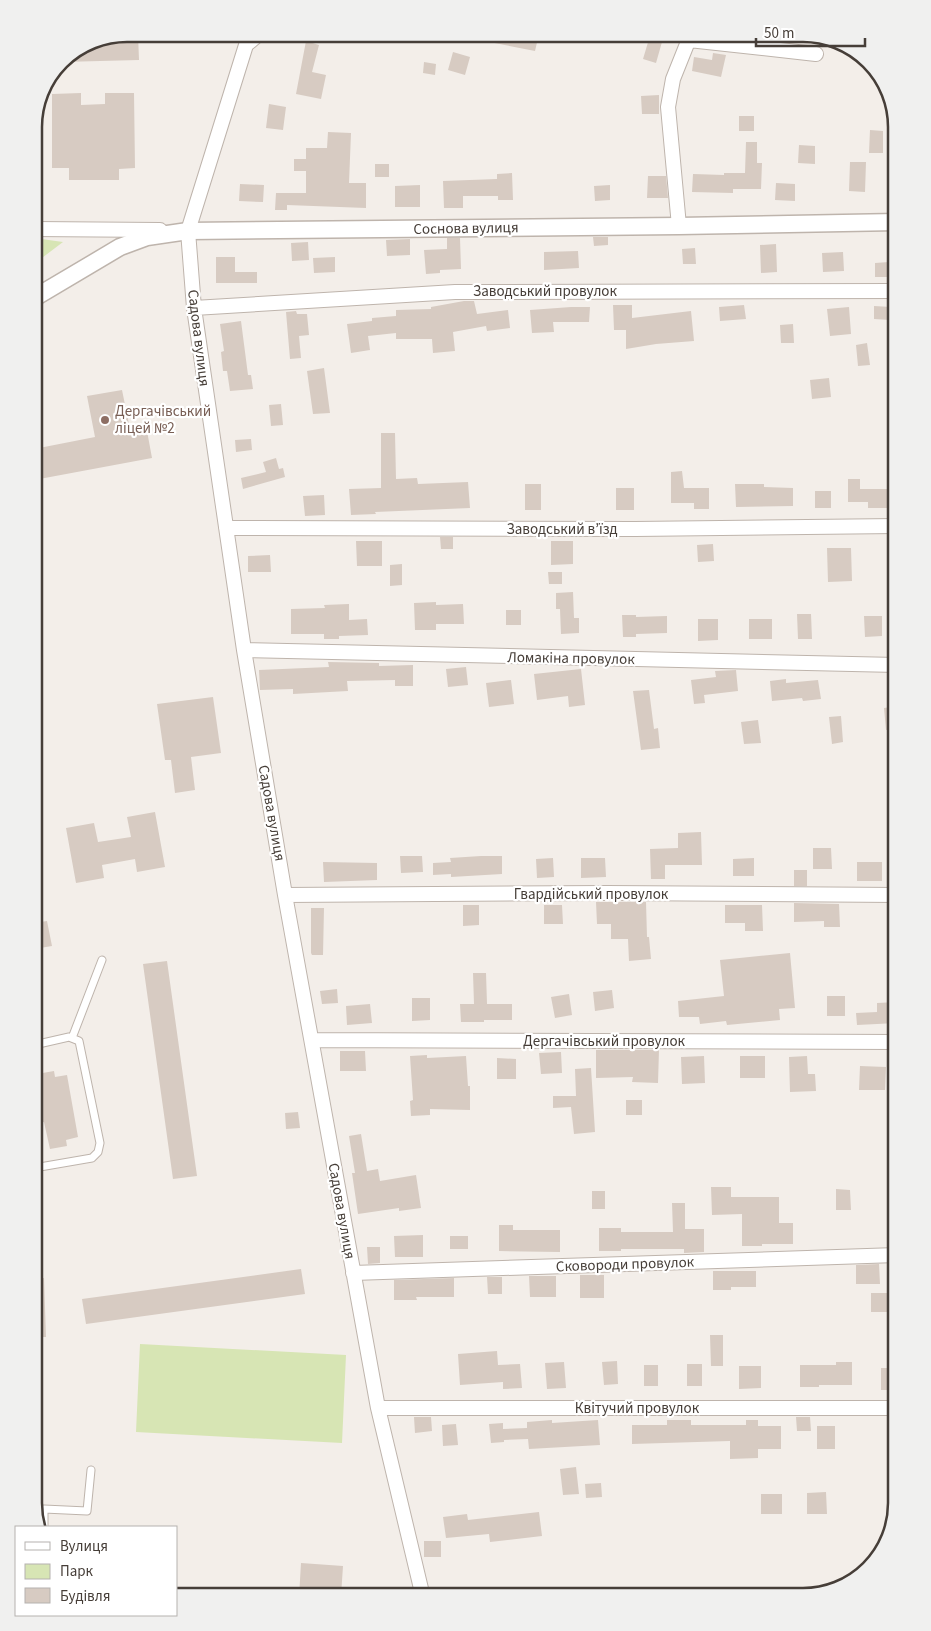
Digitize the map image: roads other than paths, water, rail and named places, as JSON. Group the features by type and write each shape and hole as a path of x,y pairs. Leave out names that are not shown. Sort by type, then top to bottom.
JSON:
{"street":[{"name":"Садова вулиця","path":"246,42 188,231 194,308 244,650 285,895 378,1408 421,1588"},
{"path":"679,226 668,107 673,79 688,43"},
{"path":"734,43 816,54"},
{"name":"Соснова вулиця","path":"43,229 188,231 888,222"},
{"path":"43,293 120,247 147,237 188,231"},
{"name":"Заводський провулок","path":"194,308 455,292 888,292"},
{"name":"Заводський в’їзд","path":"226,528 636,529 888,526"},
{"name":"Ломакіна провулок","path":"244,650 888,665"},
{"name":"Гвардійський провулок","path":"285,895 607,893 888,895"},
{"name":"Дергачівський провулок","path":"312,1040 888,1042"},
{"name":"Сковороди провулок","path":"353,1273 888,1255"},
{"name":"Квітучий провулок","path":"378,1408 888,1408"}],"lane":[{"path":"72,1038 102,960"},
{"path":"42,1043 72,1038 79,1041 100,1148 92,1158 42,1167"},
{"path":"44,1520 44,1509 88,1511 92,1470"}],"place":[{"name":"Дергачівський ліцей №2","path":"105,420"}]}
